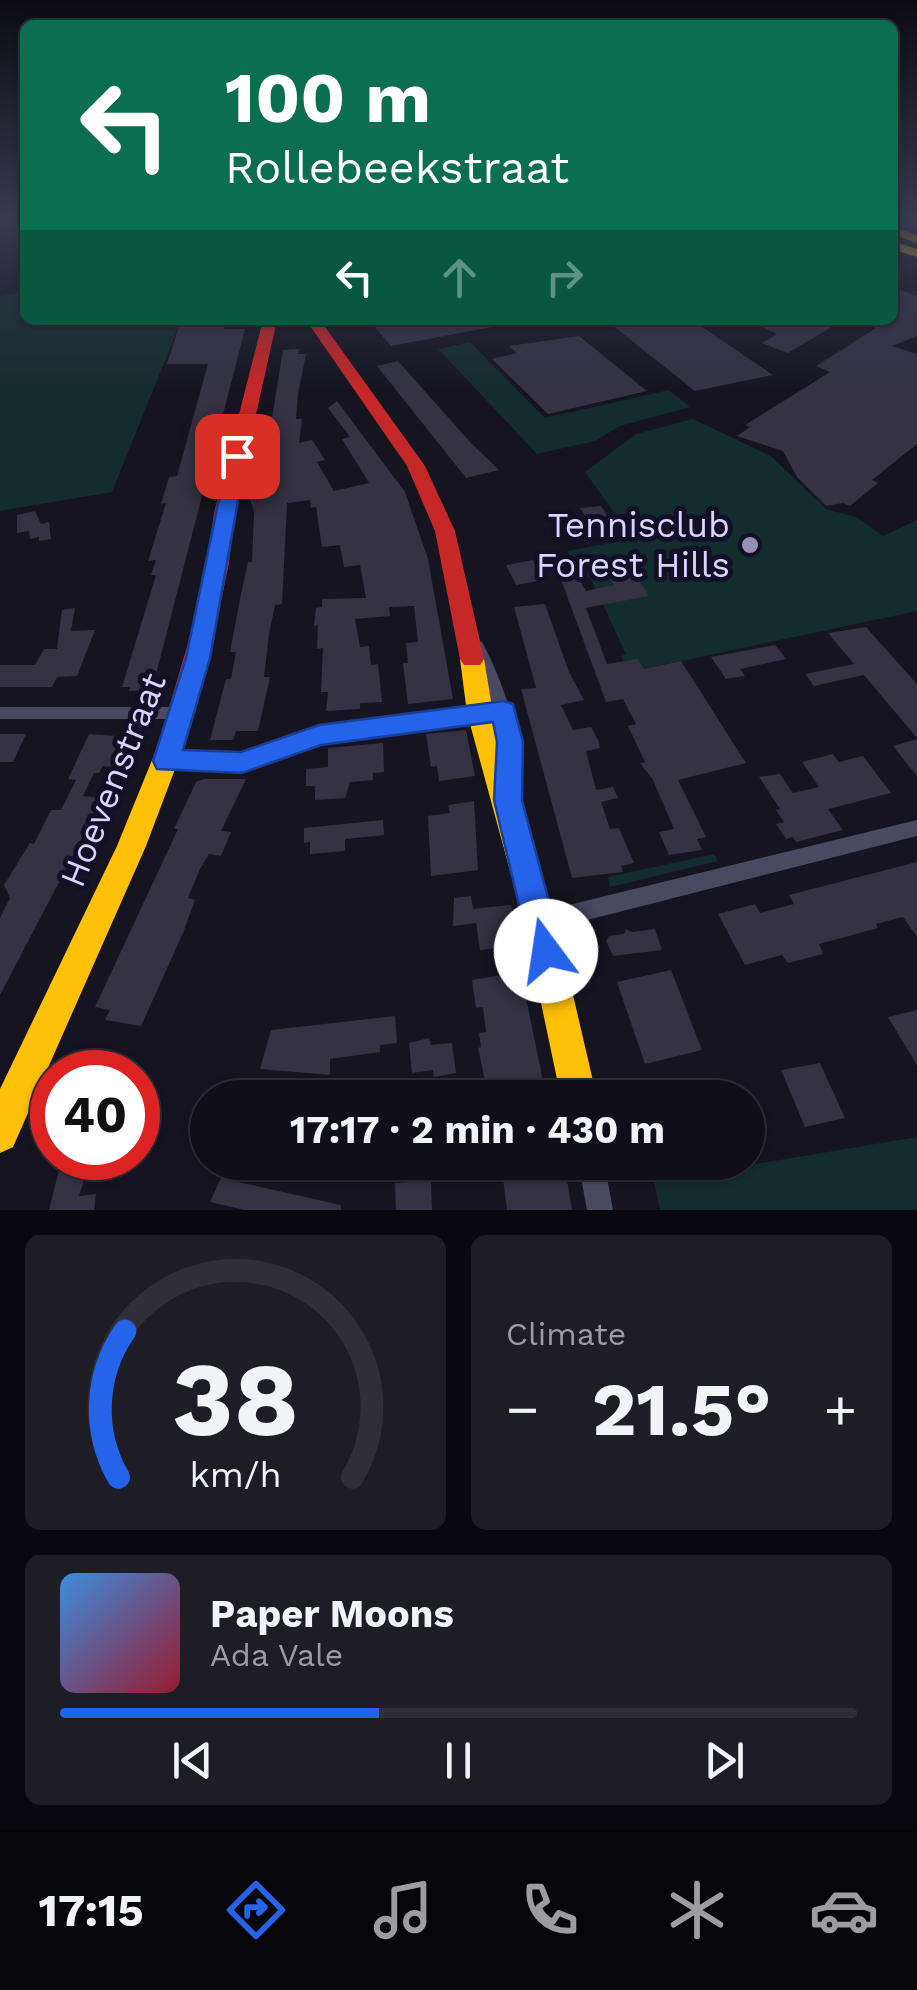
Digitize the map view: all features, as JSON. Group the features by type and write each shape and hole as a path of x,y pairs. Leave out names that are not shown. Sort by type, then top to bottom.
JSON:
{"main road":[{"name":"Hoevenstraat","path":"0,1134 21,1075 136,836 182,713 198,658 224,538 224,514 269,325"},
{"path":"317,325 416,466 445,531 492,712 508,800 575,1080"}],"street":[{"path":"166,761 242,762 319,735 492,712"},
{"path":"0,713 182,713"},
{"path":"540,922 917,828"},
{"path":"594,1180 600,1210"}],"green space":[{"path":"20,293 20,325 255,325 178,328 112,492 0,511 0,296"},
{"path":"470,342 545,418 669,390 690,407 620,426 595,441 537,454 438,349"},
{"name":"Tennisclub Forest Hills","path":"693,419 771,456 826,509 856,517 883,536 917,520 917,611 629,672 621,656 626,654 590,577 584,577 567,551 647,536 631,513 616,515 585,472 636,434"},
{"path":"714,854 718,861 610,887 608,877"},
{"path":"917,1137 917,1210 660,1210 654,1181 765,1180 765,1162"}],"building":[{"path":"898,289 917,296 917,336 892,346 917,354 917,444 872,480 878,483 850,506 826,506 797,477 783,451 737,436 750,427 745,425 830,372 816,366 876,328 869,325 898,325"},
{"path":"179,325 245,329 152,690 129,691 130,687 122,687 156,575 151,575 156,560 148,561 166,503 161,504 169,477 177,476 208,364 167,364"},
{"path":"373,325 497,325 497,326 391,346"},
{"path":"612,325 699,325 773,375 695,391"},
{"path":"758,325 835,325 788,353 762,343 777,334"},
{"path":"579,336 647,391 548,414 492,359 517,353 509,346"},
{"path":"299,349 298,354 306,354 296,419 302,419 299,443 312,440 325,460 317,462 334,491 369,483 342,439 350,437 328,408 337,401 405,492 428,559 453,699 408,704 403,663 408,663 406,643 418,642 414,606 389,607 390,616 355,619 360,647 369,646 371,665 378,664 382,702 360,703 360,709 326,711 328,692 321,692 323,648 317,649 316,608 322,607 322,599 366,598 360,565 344,567 340,545 322,547 316,507 311,508 310,500 287,503 282,604 275,605 269,634 264,677 270,677 258,731 236,731 233,740 210,740 226,679 231,679 236,652 230,652 248,562 252,562 254,512 247,489 269,483 262,471 276,464 267,449 283,350"},
{"path":"398,361 499,470 466,478 377,366"},
{"path":"601,506 616,529 596,532 580,508"},
{"path":"35,511 41,524 49,522 51,539 30,539 29,531 17,533 17,515"},
{"path":"533,560 544,580 516,585 506,565"},
{"path":"574,571 586,591 614,585 609,578 635,573 649,596 586,608 607,664 638,659 644,669 681,661 746,763 678,780 706,837 697,839 702,850 669,855 659,832 674,829 653,780 640,763 645,762 628,726 636,724 623,699 606,702 559,574"},
{"path":"545,604 569,672 584,700 561,705 573,730 591,727 598,740 600,748 586,751 596,790 613,787 618,798 601,802 610,829 619,828 634,863 621,866 623,872 572,878 521,689 536,688 514,607"},
{"path":"75,608 71,631 95,630 77,676 57,677 52,687 0,687 0,665 35,665 44,649 57,649 62,610"},
{"path":"866,627 917,684 917,738 864,675 814,686 805,674 854,664 828,633"},
{"path":"775,645 786,659 740,669 745,676 726,679 711,657"},
{"path":"466,730 475,776 439,781 437,766 431,767 426,734"},
{"path":"0,734 26,734 13,762 0,762"},
{"path":"89,734 133,737 118,768 103,766 99,773 94,773 83,796 103,798 0,995 0,918 10,898 4,885 30,843 34,844 51,810 61,810 76,780 68,779"},
{"path":"917,739 917,776 893,746"},
{"path":"383,743 384,772 373,773 373,780 350,782 345,798 315,800 315,786 306,786 306,769 328,767 328,748"},
{"path":"833,754 839,762 863,756 891,793 828,809 843,830 796,842 793,837 786,839 776,824 784,822 776,810 780,809 759,777 780,774 793,793 819,787 802,762"},
{"path":"246,779 221,831 231,832 221,856 209,854 200,869 188,898 195,900 183,933 141,1026 105,1020 110,1010 95,1007 196,782"},
{"path":"474,801 478,870 431,876 428,816 450,813 448,805"},
{"path":"383,820 384,835 345,839 345,851 310,854 310,842 304,843 304,828"},
{"path":"917,862 917,937 903,917 819,944 823,954 788,963 782,955 745,965 718,914 755,904 760,913 794,904 789,895"},
{"path":"471,896 473,909 511,905 521,945 480,950 476,923 453,926 454,898"},
{"path":"626,929 655,929 662,950 613,956 606,941 609,936 624,934"},
{"path":"671,970 702,1050 645,1064 617,982"},
{"path":"515,973 517,983 523,983 543,1080 485,1080 478,1048 479,1033 486,1032 483,1007 476,1008 472,980"},
{"path":"917,1010 917,1065 888,1017"},
{"path":"395,1016 397,1043 380,1045 380,1052 330,1059 330,1075 260,1069 271,1030"},
{"path":"429,1038 431,1045 452,1043 456,1073 434,1077 433,1070 412,1073 409,1043"},
{"path":"820,1063 845,1118 805,1127 781,1070"},
{"path":"56,1180 84,1180 79,1196 96,1194 94,1210 49,1210"},
{"path":"220,1180 230,1180 341,1205 341,1210 245,1210 210,1202"},
{"path":"431,1180 432,1210 396,1210 395,1183"},
{"path":"503,1180 567,1180 572,1210 507,1210"}],"waterway":[{"path":"395,717 467,708"}],"traffic: slow":[{"path":"472,659 480,713 540,922 575,1080"},
{"path":"0,1134 131,846 170,748"}],"traffic: jam":[{"path":"170,748 201,640 218,563 224,513 269,325"},
{"path":"317,325 416,466 445,531 472,659"}],"place":[{"name":"Tennisclub Forest Hills","path":"750,545"}],"route":[{"path":"237,456 198,658 166,761 251,761 319,735 504,710 510,742 508,800 546,951"}]}
